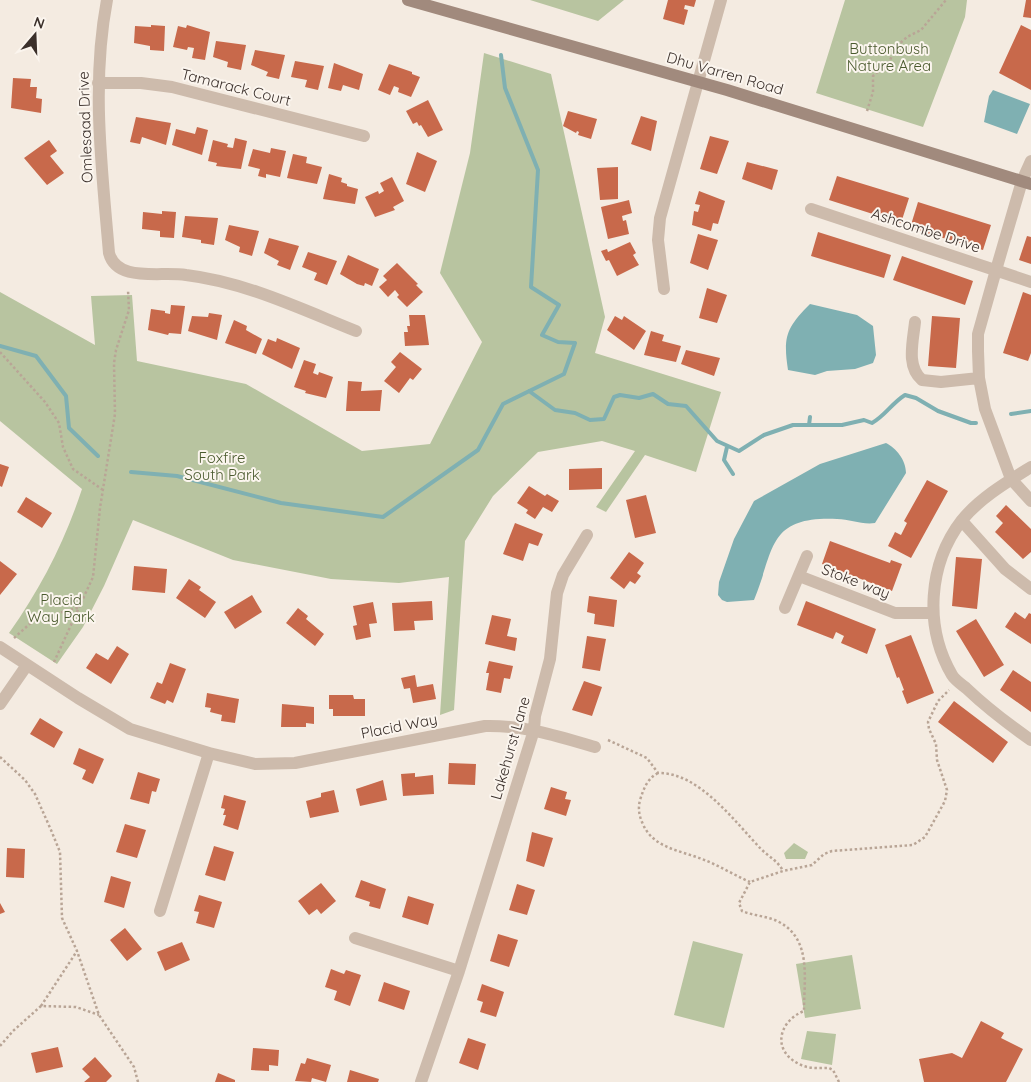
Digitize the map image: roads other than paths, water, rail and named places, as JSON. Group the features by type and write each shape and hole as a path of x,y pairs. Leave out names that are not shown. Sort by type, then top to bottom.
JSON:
{"main road":[{"name":"Dhu Varren Road","path":"408,0 698,81 1026,182"}],"street":[{"name":"Omlesaad Drive","path":"107,0 100,44 98,83 99,133 109,253 113,264 124,272 188,275 233,284 356,331"},
{"path":"664,289 658,240 660,218 721,0"},
{"name":"Tamarack Court","path":"98,83 172,87 364,136"},
{"path":"1031,161 1026,182 996,270 978,334 979,378 985,409 1011,479 1031,501"},
{"name":"Ashcombe Drive","path":"811,209 1031,282"},
{"path":"914,322 913,370 922,380 941,382 979,378"},
{"path":"1031,467 983,500 962,520 946,547 933,589 932,613 940,644 952,676 982,703 1031,740"},
{"path":"962,520 1005,569 1031,589"},
{"name":"Lakehurst Lane","path":"421,1082 459,971 534,730 535,716 550,659 557,593 563,574 587,535"},
{"name":"Stoke way","path":"785,608 807,556"},
{"name":"Stoke way","path":"799,576 895,613 932,613"},
{"name":"Placid Way","path":"0,647 130,729 209,753 255,764 294,763 485,726 508,725 534,730 595,747"},
{"path":"0,704 27,665"},
{"path":"160,911 209,753"},
{"path":"355,938 459,971"}],"water":[{"path":"993,90 1030,104 1017,134 984,122 989,96"},
{"path":"810,304 857,315 873,326 876,355 873,363 855,369 827,371 815,375 788,370 786,341 788,334 796,320"},
{"path":"886,443 900,455 906,468 906,473 875,523 837,519 797,523 777,539 754,600 727,602 722,600 718,595 719,582 734,539 754,501 820,464"}],"waterway":[{"path":"131,472 177,476 281,503 383,517 478,450 503,404 564,374 575,343 558,342 542,335 559,305 531,287 538,170 505,88 501,55"},
{"path":"0,346 36,356 66,396 69,428 98,456"},
{"path":"529,391 555,410 575,413 590,420 604,419 614,397 620,395 639,398 653,394 668,404 686,406 717,441 739,451 764,435 793,425 842,425 864,420 872,423 905,395 916,398 938,411 971,423 976,423"},
{"path":"1011,414 1031,411"},
{"path":"809,425 810,417"},
{"path":"727,447 724,460 733,474"}],"park label":[{"name":"Buttonbush Nature Area","path":"889,56"},
{"name":"Foxfire South Park","path":"222,466"},
{"name":"Placid Way Park","path":"61,608"}]}
